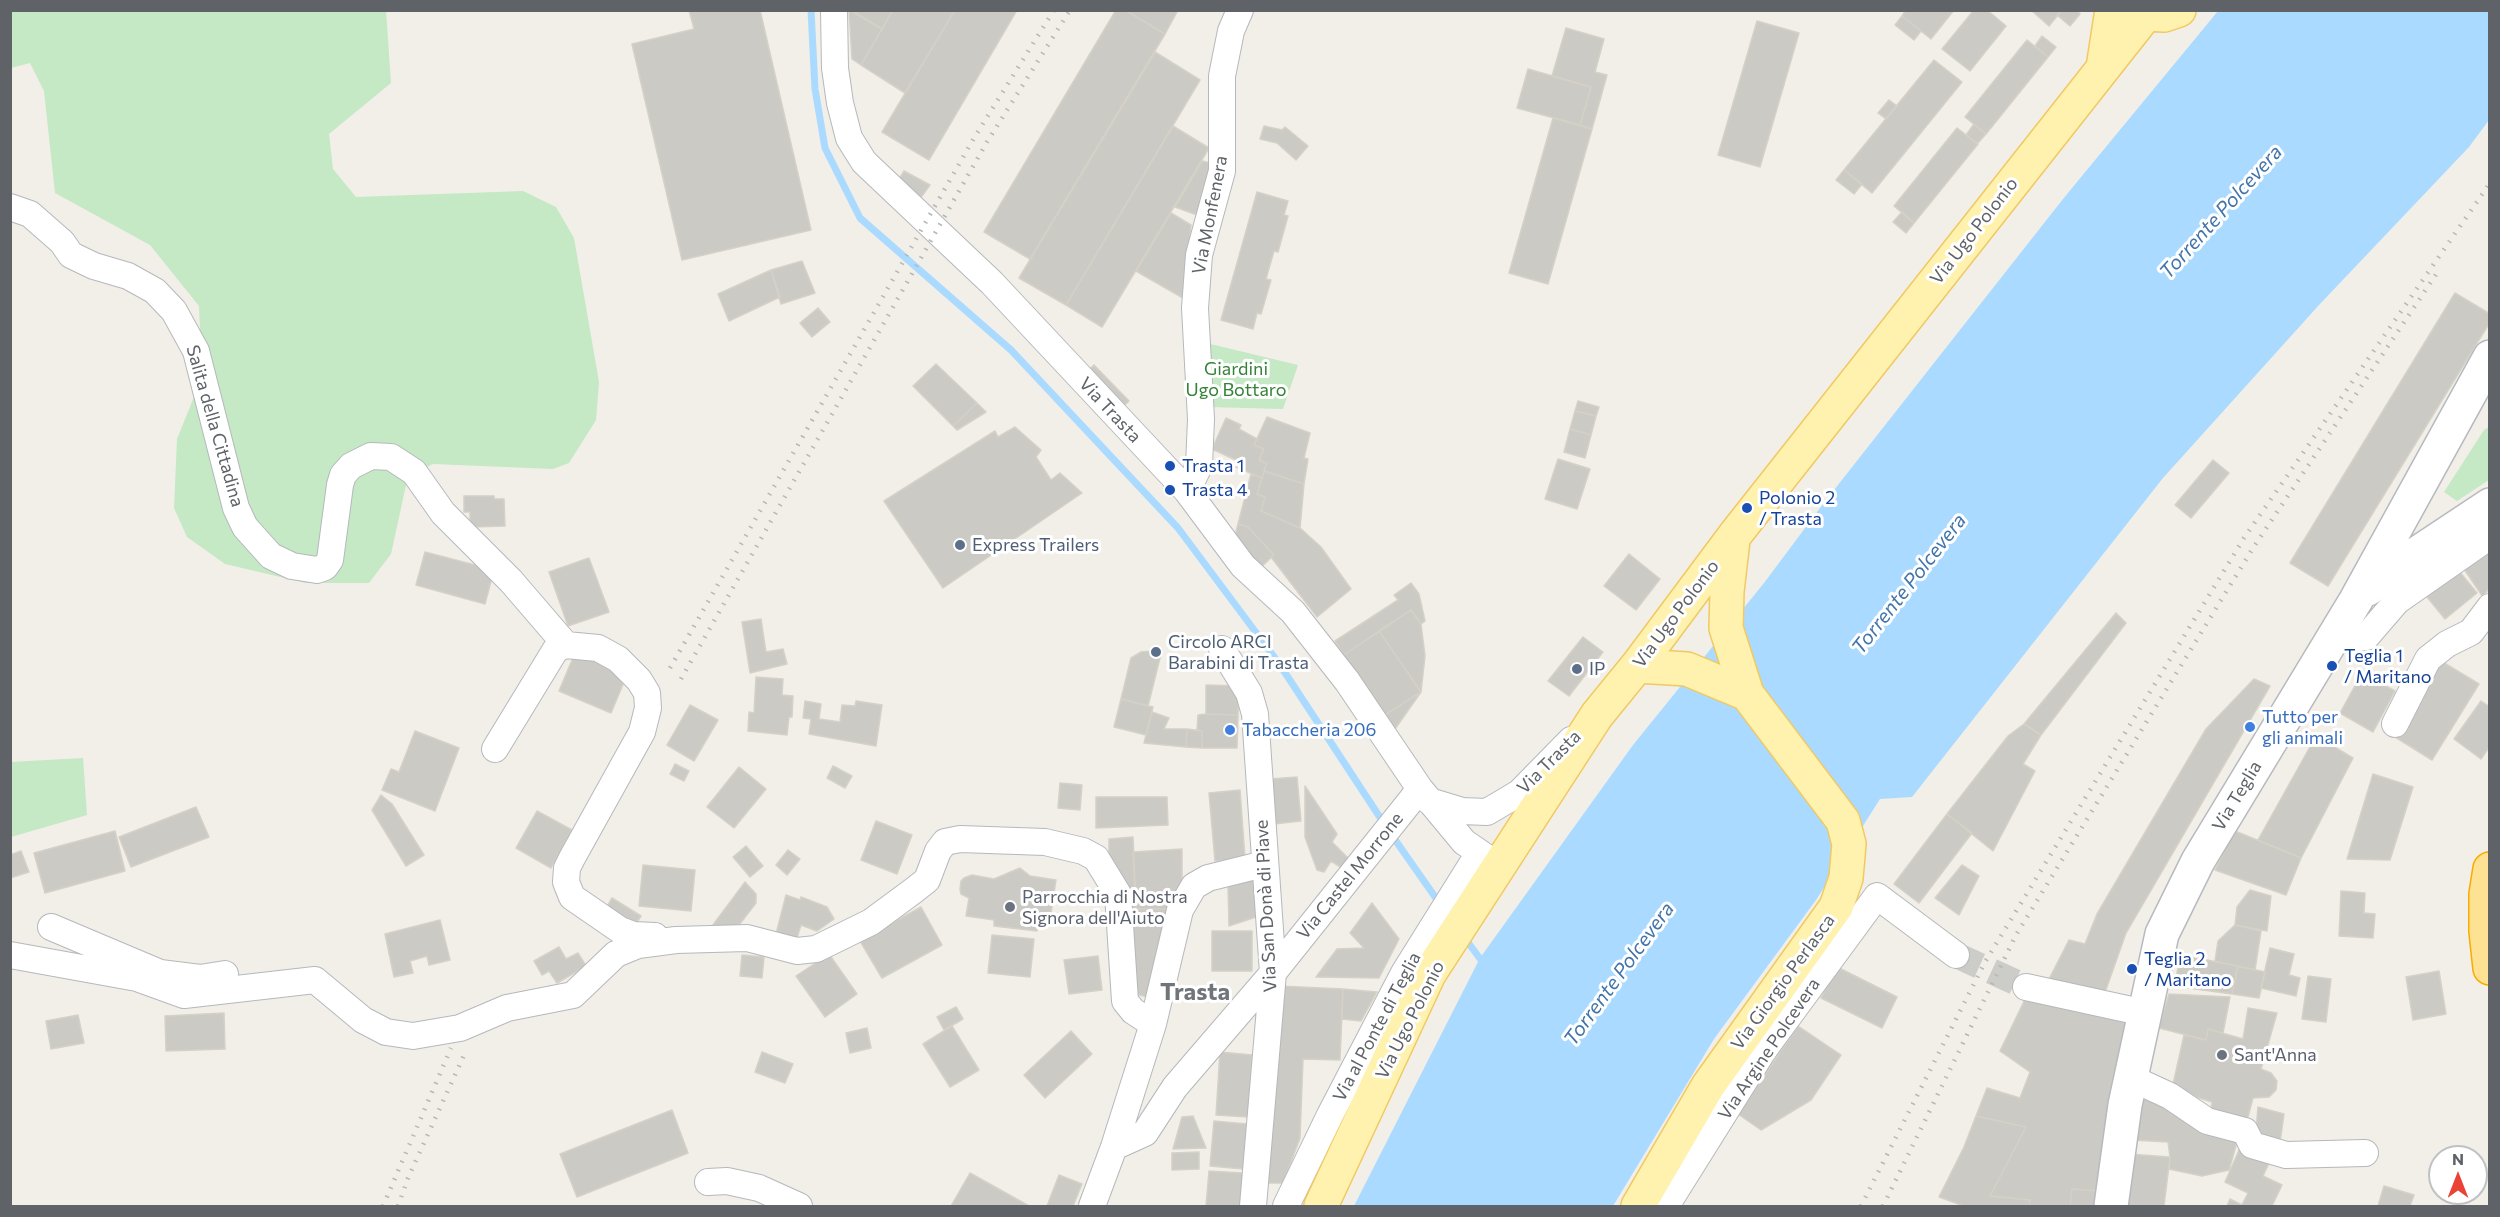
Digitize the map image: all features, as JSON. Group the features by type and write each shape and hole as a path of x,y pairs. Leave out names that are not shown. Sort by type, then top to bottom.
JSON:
{"highway":[{"path":"2490,869 2486,894 2486,931 2490,968"}],"main road":[{"name":"Via Ugo Polonio","path":"2103,69 2112,10"},
{"name":"Via Ugo Polonio","path":"1321,1206 1429,974 1434,946 1483,868 1597,715 1647,666 1734,536 2103,69 2142,12 2164,15 2179,10"},
{"name":"Via Teglia","path":"2111,1206 2131,1078 2162,934 2198,861 2356,600 2490,357"},
{"path":"2356,600 2398,566 2476,530 2490,504"},
{"path":"2405,510 2436,524 2476,530"},
{"name":"Via Giorgio Perlasca","path":"1638,1206 1708,1086 1836,906 1846,878 1849,844 1843,821 1748,694 1726,628 1727,591 1734,536"},
{"path":"1647,666 1686,669 1748,694"}],"street":[{"name":"Via Trasta","path":"834,10 835,68 840,103 849,138 864,162 992,283 1187,491 1248,571 1293,612 1347,681 1420,797 1464,842 1483,868"},
{"name":"Via Monfenera","path":"1187,491 1199,466 1201,419 1195,308 1198,255 1222,171 1222,76 1231,31 1240,10"},
{"name":"Salita della Cittadina","path":"10,207 30,214 62,242 71,255 94,266 129,276 155,291 174,311 196,351 236,508 245,527 271,556 292,566 317,570 326,567 330,560 343,475 360,460 383,455 398,461 414,472 443,513 511,581 566,645"},
{"path":"2337,630 2357,638 2366,637 2397,601 2476,530"},
{"path":"2395,724 2428,660 2447,644 2470,632 2490,607"},
{"path":"495,749 556,649 566,645 598,648 618,659 639,680 646,693 648,708 642,732 567,868 567,890 572,897 620,930 633,935 649,935 676,940"},
{"name":"Via San Donà di Piave","path":"1222,649 1249,693 1255,714 1273,973 1253,1206"},
{"name":"Via Trasta","path":"1420,797 1462,811 1487,812 1519,794 1545,764 1597,715"},
{"name":"Via Castel Morrone","path":"1114,1147 1144,1133 1175,1087 1273,973 1365,859 1420,797"},
{"path":"51,927 160,973 200,978 280,967 306,968 315,980 363,1020 386,1032 413,1036 460,1028 507,1008 573,995 616,954 625,949 676,940 747,938 797,951 816,949 871,922 927,880 938,851 945,842 960,839 1045,842 1083,851 1096,858 1118,894 1125,1000 1133,1011 1154,1024"},
{"path":"1092,1206 1154,1024 1180,910 1194,886 1208,878 1264,864"},
{"name":"Via Argine Polcevera","path":"1666,1206 1763,1051 1877,896 1956,955"},
{"name":"Via al Ponte di Teglia","path":"1286,1206 1335,1105 1404,973 1434,946"},
{"path":"10,955 137,978 184,995 315,980"},
{"path":"10,968 42,959"},
{"path":"2026,987 2145,1013"},
{"path":"2131,1078 2170,1096 2207,1121 2245,1131 2252,1145 2286,1155 2365,1153"},
{"path":"708,1182 728,1181 759,1188 798,1206"}],"green space":[{"path":"11,11 386,11 391,83 329,134 333,169 356,197 523,191 556,207 574,238 599,382 596,420 569,463 553,469 433,464 418,471 406,485 391,554 369,583 306,583 225,564 187,537 174,508 177,439 202,377 199,306 150,245 55,193 44,91 30,63 11,68"},
{"name":"Giardini Ugo Bottaro","path":"1202,342 1298,365 1283,409 1209,407"},
{"path":"2489,427 2489,480 2457,501 2444,492 2484,430"},
{"path":"83,758 87,815 11,837 11,762"}],"water":[{"name":"Torrente Polcevera","path":"2218,11 2489,11 2489,120 2469,147 2319,305 2163,478 1912,797 1880,799 1816,900 1714,1039 1613,1206 1354,1206 1480,958 1633,745 1764,583 1823,504 2063,199"}],"building":[{"path":"689,10 760,10 811,230 682,260 632,44 694,29"},
{"path":"849,10 882,29 861,65 852,59"},
{"path":"851,10 893,10 882,29"},
{"path":"893,10 955,10 905,93 861,65"},
{"path":"955,10 1017,10 929,160 882,132"},
{"path":"1116,10 1125,10 1165,34 1030,259 984,232"},
{"path":"1125,10 1174,10 1177,12 1165,34"},
{"path":"1906,10 1954,10 1931,39 1902,16"},
{"path":"1974,10 1987,10 2006,26 1970,71 1942,49"},
{"path":"2031,10 2062,10 2049,26"},
{"path":"2062,10 2076,10 2080,14 2070,26 2057,15"},
{"path":"1902,16 1921,31 1914,40 1895,25"},
{"path":"1757,21 1799,33 1760,167 1718,155"},
{"path":"1566,28 1604,39 1595,72 1607,75 1592,129 1580,125 1591,87 1552,76"},
{"path":"2042,36 2056,47 2048,57 2035,46"},
{"path":"2027,40 2048,57 1986,134 1965,117"},
{"path":"1155,52 1200,80 1066,305 1019,278"},
{"path":"1934,60 1962,82 1872,193 1844,170"},
{"path":"1528,69 1591,87 1580,125 1517,108"},
{"path":"1889,100 1897,106 1886,119 1878,113"},
{"path":"1553,118 1592,129 1548,284 1509,273"},
{"path":"1974,124 1986,134 1977,144 1966,135"},
{"path":"1173,126 1209,148 1102,327 1066,305"},
{"path":"1264,126 1282,130 1285,127 1308,146 1296,160 1277,143 1260,139"},
{"path":"1957,128 1978,144 1914,223 1894,206"},
{"path":"1202,161 1215,164 1200,216 1175,207"},
{"path":"1844,170 1862,184 1854,194 1836,180"},
{"path":"904,171 930,185 919,200 898,181"},
{"path":"1257,192 1288,201 1284,215 1288,216 1278,252 1274,251 1266,279 1271,280 1261,314 1257,313 1253,329 1221,320"},
{"path":"1902,212 1914,223 1906,233 1893,222"},
{"path":"1171,213 1191,225 1183,298 1136,271"},
{"path":"802,261 815,293 781,304 771,270"},
{"path":"771,270 780,297 729,321 718,294"},
{"path":"2455,293 2490,314 2490,322 2328,586 2290,563"},
{"path":"818,308 830,322 812,337 800,323"},
{"path":"936,364 977,403 953,426 913,386"},
{"path":"1094,365 1129,401 1116,413 1082,376"},
{"path":"1578,401 1599,407 1596,416 1575,411"},
{"path":"977,403 986,412 957,430 953,426"},
{"path":"1575,411 1596,416 1591,435 1570,429"},
{"path":"1267,417 1310,433 1304,458 1308,459 1304,484 1264,471 1267,463 1259,460 1264,449 1254,445"},
{"path":"1226,418 1241,425 1239,429 1257,439 1254,445 1264,449 1259,460 1267,463 1262,478 1236,467 1238,461 1212,449"},
{"name":"Express Trailers","path":"1015,427 1041,450 1036,457 1051,480 1060,473 1082,493 943,588 884,501 995,431 998,437"},
{"path":"1570,429 1591,435 1585,458 1564,452"},
{"path":"1558,459 1590,469 1577,509 1545,499"},
{"path":"2213,460 2229,473 2191,518 2175,505"},
{"path":"1264,471 1304,484 1300,528 1261,511 1265,497 1257,494"},
{"path":"1251,474 1262,478 1257,494 1265,497 1261,511 1300,528 1321,547 1351,589 1317,617 1271,557 1274,555 1248,527 1238,524"},
{"path":"464,496 494,496 494,499 504,499 505,526 470,527 470,512 464,512"},
{"path":"1238,524 1248,527 1274,555 1259,569 1234,540"},
{"path":"2490,545 2490,586 2483,597 2462,566"},
{"path":"425,552 494,570 485,604 416,585"},
{"path":"1629,554 1660,579 1636,610 1604,586"},
{"path":"589,558 609,612 568,626 549,572"},
{"path":"2459,571 2477,593 2445,619 2427,597"},
{"path":"1411,583 1419,594 1425,621 1421,624 1411,610 1344,655 1335,641 1398,600 1394,595"},
{"path":"1411,610 1421,624 1425,656 1421,692 1379,631"},
{"path":"2116,613 2126,623 2041,735 2024,724"},
{"path":"761,619 766,652 783,649 787,664 750,673 742,622"},
{"path":"1379,631 1421,692 1385,715 1344,655"},
{"path":"1583,637 1603,652 1569,696 1548,681"},
{"path":"1162,650 1148,706 1121,699 1131,658 1141,652"},
{"path":"575,653 627,675 611,713 559,691"},
{"path":"2441,661 2479,684 2432,760 2395,737"},
{"path":"2362,673 2395,691 2373,732 2340,713"},
{"path":"756,677 783,679 782,695 793,696 792,717 789,717 787,735 748,731 749,712 754,713"},
{"path":"2254,679 2270,686 2126,933 2103,998 2047,983 2069,940 2085,944 2097,914 2206,729"},
{"path":"1206,685 1239,686 1238,715 1206,714"},
{"path":"1421,692 1395,729 1385,715"},
{"path":"1121,699 1153,707 1146,735 1114,727"},
{"path":"805,701 821,704 819,719 840,722 842,705 855,706 856,701 882,705 876,746 809,734 811,719 803,718"},
{"path":"2481,701 2490,707 2490,746 2481,759 2454,739"},
{"path":"690,705 718,720 694,761 667,745"},
{"path":"1152,712 1169,718 1164,729 1187,729 1186,747 1144,743"},
{"path":"1198,715 1238,715 1237,748 1202,748 1202,731 1197,730"},
{"path":"2024,724 2041,735 2023,764 2035,771 1993,851 1947,814 2008,736"},
{"path":"1187,729 1202,731 1202,748 1186,747"},
{"path":"415,731 459,748 435,811 382,790 391,769 399,772"},
{"path":"2316,736 2353,758 2301,858 2258,840"},
{"path":"675,764 689,771 684,781 670,774"},
{"path":"833,766 852,776 845,788 827,778"},
{"path":"739,767 766,789 734,828 707,807"},
{"path":"2373,774 2413,787 2390,860 2347,859"},
{"path":"1297,777 1301,821 1274,824 1270,779"},
{"path":"1060,783 1082,785 1080,810 1058,808"},
{"path":"1305,786 1337,834 1332,842 1348,858 1342,868 1331,861 1324,872 1317,870 1305,837"},
{"path":"1240,790 1245,859 1215,861 1209,793"},
{"path":"381,795 392,804 424,855 406,866 372,810"},
{"path":"1096,797 1167,797 1168,825 1096,828"},
{"path":"196,807 209,837 131,867 119,837"},
{"path":"537,811 572,830 551,868 516,848"},
{"path":"1947,814 1972,833 1919,903 1894,884"},
{"path":"876,821 912,835 897,874 861,860"},
{"path":"115,831 125,871 45,893 34,853"},
{"path":"2235,831 2301,858 2286,895 2215,870"},
{"path":"1133,837 1136,909 1168,909 1147,997 1129,992 1109,863 1109,839"},
{"path":"746,846 763,866 750,877 733,857"},
{"path":"1182,849 1182,884 1168,909 1136,909 1133,852"},
{"path":"788,850 800,859 787,875 776,865"},
{"path":"21,851 29,872 10,878 10,855"},
{"path":"643,865 695,870 691,911 639,906"},
{"path":"1962,865 1979,876 1959,915 1935,898"},
{"name":"Parrocchia di Nostra Signora dell'Aiuto","path":"1020,868 1030,876 1056,880 1050,920 1039,919 1037,931 994,926 994,920 966,916 969,898 961,894 960,889 964,878 972,875 994,879"},
{"path":"1255,875 1256,917 1229,926 1228,885"},
{"path":"745,882 756,894 756,903 739,925 710,929"},
{"path":"2250,890 2271,896 2267,931 2235,925 2237,907"},
{"path":"2341,891 2365,893 2364,913 2375,914 2373,938 2339,936"},
{"path":"786,895 800,900 801,897 827,907 834,919 817,931 801,925 796,941 776,934"},
{"path":"612,898 641,916 633,928 605,910"},
{"path":"1372,903 1399,939 1379,978 1316,977 1337,949 1364,948 1350,933"},
{"path":"921,907 942,945 882,978 860,941"},
{"path":"440,920 450,960 429,965 427,956 410,961 413,973 394,977 385,934"},
{"path":"2235,925 2261,931 2255,970 2215,961 2218,941"},
{"path":"1212,931 1252,931 1252,971 1212,971"},
{"path":"992,935 1034,939 1030,977 988,973"},
{"path":"559,947 566,959 578,953 586,966 557,983 549,971 542,975 534,961"},
{"path":"2270,948 2294,954 2289,975 2300,978 2296,996 2261,988"},
{"path":"829,954 857,994 825,1017 796,976"},
{"path":"742,955 764,957 762,978 740,976"},
{"path":"2181,955 2238,966 2232,994 2174,986"},
{"path":"1098,956 1102,990 1069,994 1064,960"},
{"path":"2238,966 2265,972 2259,998 2232,994"},
{"path":"1837,967 1897,997 1882,1028 1821,998"},
{"path":"2439,971 2446,1014 2413,1020 2406,977"},
{"path":"2308,976 2331,979 2326,1022 2302,1019"},
{"path":"1279,986 1343,989 1340,1060 1303,1059 1300,1138 1283,1183 1268,1183"},
{"path":"1343,989 1377,992 1361,1021 1342,1019"},
{"path":"2028,993 2126,1020 2107,1116 2100,1191 2072,1189 2070,1206 2029,1206 2030,1200 1990,1196 2026,1127 1976,1116 1987,1088 2020,1098 2030,1072 2000,1051"},
{"path":"2169,994 2230,997 2223,1033 2208,1029 2206,1040 2159,1028"},
{"path":"956,1007 963,1019 944,1030 937,1017"},
{"name":"Sant'Anna","path":"2248,1008 2277,1013 2261,1069 2271,1073 2277,1081 2276,1090 2269,1097 2253,1098 2245,1128 2210,1119 2212,1102 2172,1089 2184,1035 2206,1040 2208,1029 2243,1039"},
{"path":"224,1013 225,1049 166,1051 165,1016"},
{"path":"78,1015 84,1043 51,1049 46,1021"},
{"path":"952,1026 979,1070 950,1087 923,1044"},
{"path":"1798,1026 1841,1055 1811,1100 1761,1130 1738,1114"},
{"path":"867,1028 871,1048 850,1053 846,1033"},
{"path":"1071,1031 1092,1054 1045,1098 1024,1075"},
{"path":"762,1052 793,1064 785,1083 755,1072"},
{"path":"1220,1052 1252,1055 1248,1117 1216,1115"},
{"path":"2141,1092 2200,1119 2202,1134 2220,1132 2239,1135 2229,1170 2202,1176 2169,1169 2168,1142 2132,1140"},
{"path":"2258,1107 2284,1114 2279,1150 2255,1142"},
{"path":"672,1110 688,1153 577,1197 560,1154"},
{"path":"1193,1116 1206,1148 1173,1149 1182,1117"},
{"path":"1976,1116 2026,1127 1990,1196 2030,1200 2029,1206 1964,1206 1939,1197 1964,1147"},
{"path":"1214,1121 1247,1124 1243,1169 1210,1166"},
{"path":"2240,1148 2270,1161 2263,1176 2282,1185 2272,1206 2227,1206 2230,1199 2242,1205 2248,1193 2225,1182"},
{"path":"1199,1152 1199,1169 1172,1170 1172,1153"},
{"path":"2128,1154 2170,1157 2164,1206 2122,1206"},
{"path":"1209,1171 1243,1173 1241,1206 1206,1206"},
{"path":"970,1173 1029,1206 951,1206"},
{"path":"1059,1175 1082,1184 1073,1206 1047,1206"},
{"path":"2384,1186 2414,1195 2410,1206 2378,1206"},
{"path":"2072,1189 2100,1191 2098,1206 2070,1206"}],"waterway":[{"path":"811,10 815,89 825,148 860,218 1011,350 1178,528 1278,662 1385,825"},
{"path":"1391,834 1440,904"},
{"path":"1464,937 1484,964"}],"tunnel":[{"path":"1956,955 2026,987"}],"railway":[{"path":"670,668 974,138 1054,10"},
{"path":"681,679 987,142 1070,10"},
{"path":"1861,1206 1985,962 2244,538 2490,183"},
{"path":"1883,1206 2016,935 2253,548 2437,273"},
{"path":"383,1206 451,1048"},
{"path":"398,1206 408,1178 465,1053"}],"place":[{"name":"Trasta 1","path":"1170,466"},
{"name":"Trasta 4","path":"1170,490"},
{"name":"Polonio 2 / Trasta","path":"1747,508"},
{"name":"Express Trailers","path":"960,545"},
{"name":"Circolo ARCI Barabini di Trasta","path":"1156,652"},
{"name":"Teglia 1 / Maritano","path":"2332,666"},
{"name":"IP","path":"1577,669"},
{"name":"Tutto per gli animali","path":"2250,727"},
{"name":"Tabaccheria 206","path":"1230,730"},
{"name":"Parrocchia di Nostra Signora dell'Aiuto","path":"1010,907"},
{"name":"Teglia 2 / Maritano","path":"2132,969"},
{"name":"Sant'Anna","path":"2222,1055"}],"district":[{"name":"Trasta","path":"1195,992"}]}
